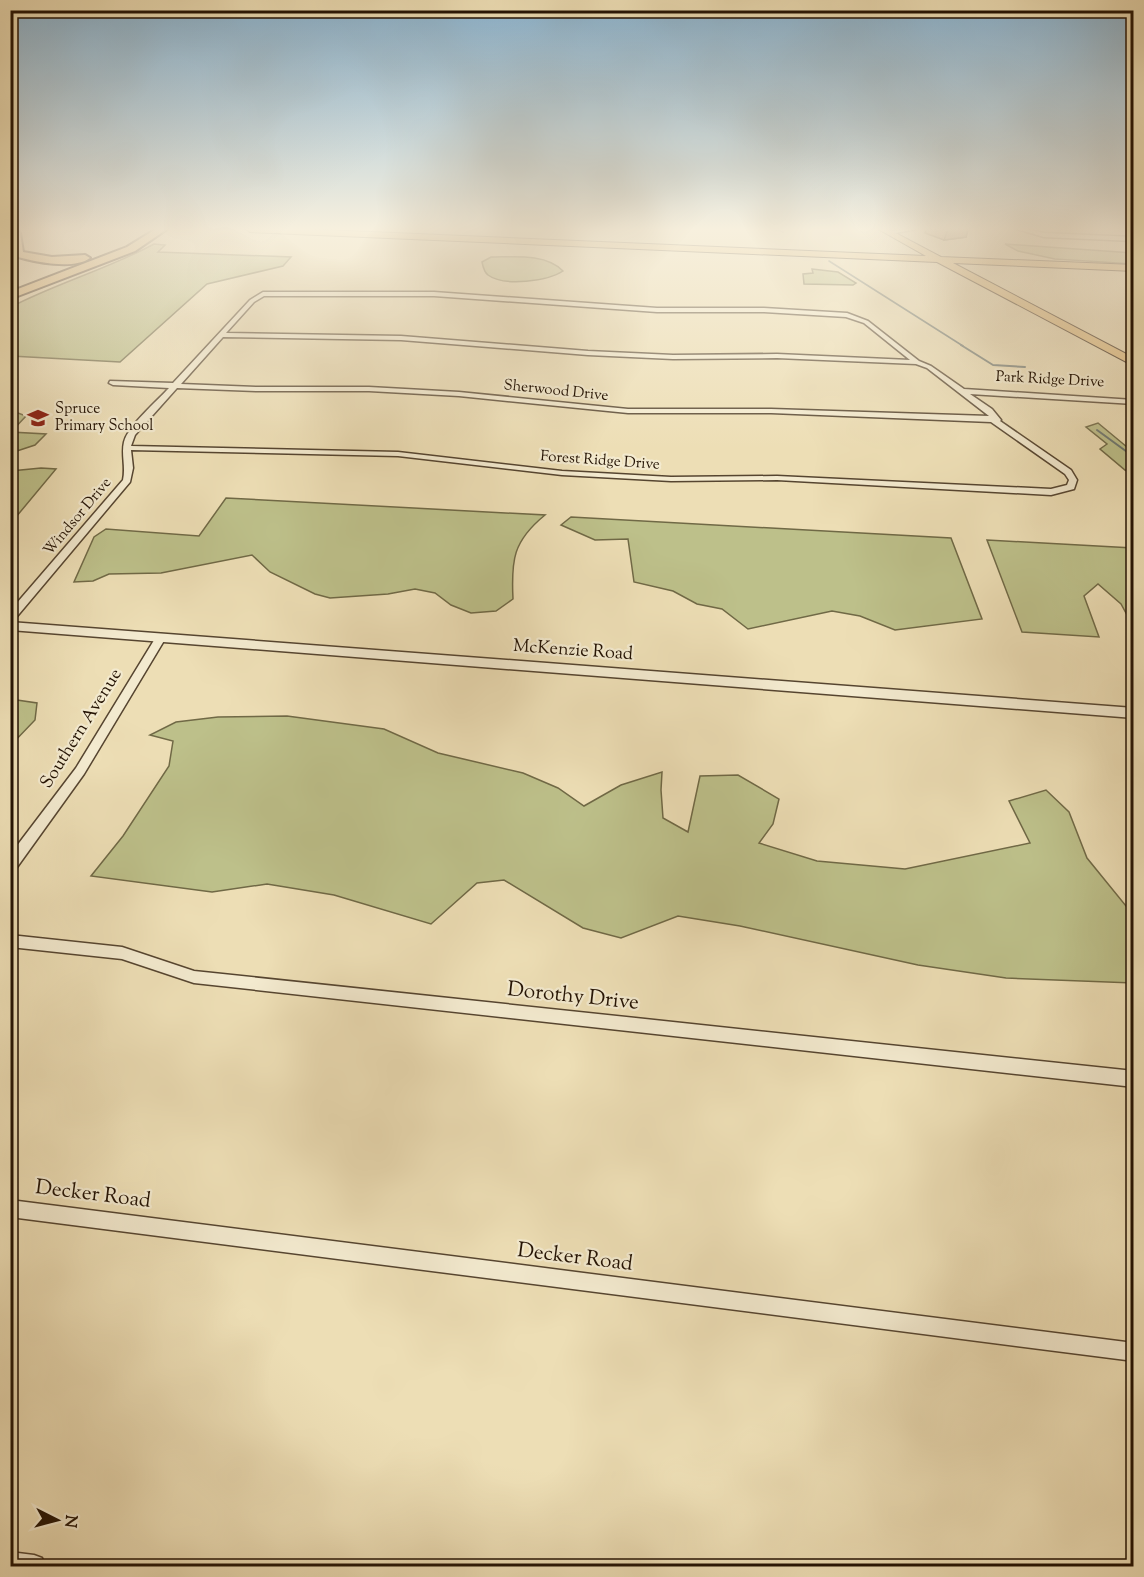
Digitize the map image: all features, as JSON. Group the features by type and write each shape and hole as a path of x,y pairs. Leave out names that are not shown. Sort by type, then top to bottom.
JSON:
{"main road":[{"path":"1021,303 1134,363"}],"street":[{"path":"127,448 131,434 251,303"},
{"path":"554,303 657,310 764,310 848,315 866,322 917,362 929,367 963,391 997,420"},
{"path":"222,335 401,338 505,344 588,353 673,357 777,356 917,362"},
{"path":"917,362 918,367 977,412 997,420"},
{"name":"Sherwood Drive","path":"113,383 256,389 369,389 459,394 628,411 771,411 997,420"},
{"name":"Park Ridge Drive","path":"949,390 1134,400"},
{"name":"Forest Ridge Drive","path":"127,448 398,454 562,473 671,479 777,478 1051,492 1071,487 1073,480 1068,472 997,420"},
{"name":"Windsor Drive","path":"10,618 127,480 130,471 126,455 127,448"},
{"name":"McKenzie Road","path":"10,626 1134,712"},
{"name":"Southern Avenue","path":"10,867 80,771 160,639"},
{"name":"Dorothy Drive","path":"10,941 122,953 194,977 1134,1079"},
{"name":"Decker Road","path":"10,1208 1134,1353"},
{"path":"10,1563 34,1566"}],"green space":[{"path":"21,303 186,303 120,362 11,356 11,307"},
{"path":"10,410 26,416 11,432 46,434 35,445 11,453"},
{"path":"1098,423 1133,452 1133,474 1100,449 1107,444 1086,427"},
{"path":"56,469 11,523 11,471"},
{"path":"226,498 545,515 526,534 516,552 513,599 496,611 471,613 451,605 435,593 415,589 388,594 330,598 315,594 270,572 252,555 161,573 109,574 93,581 74,582 94,537 106,529 199,536"},
{"path":"571,517 951,538 982,619 895,630 860,616 832,611 748,629 722,609 697,604 673,591 634,582 628,539 595,540 561,525"},
{"path":"987,540 1133,548 1133,626 1121,604 1098,584 1084,596 1099,637 1022,632"},
{"path":"10,699 37,703 35,720 11,745"},
{"path":"287,716 384,729 438,753 523,773 558,788 584,806 621,785 662,772 663,818 688,832 700,776 738,775 779,799 773,824 759,843 817,861 905,869 1030,843 1009,801 1046,790 1069,812 1087,858 1130,911 1133,908 1133,983 1006,978 918,965 740,926 678,916 621,938 583,928 504,880 477,883 431,924 334,895 267,884 212,892 91,876 123,836 169,766 173,741 150,735 176,722 218,717"}],"waterway":[{"path":"895,303 963,346"},
{"path":"961,345 993,365 1025,367"},
{"path":"1097,430 1134,457"}],"place":[{"name":"Spruce Primary School","path":"38,418"}]}
